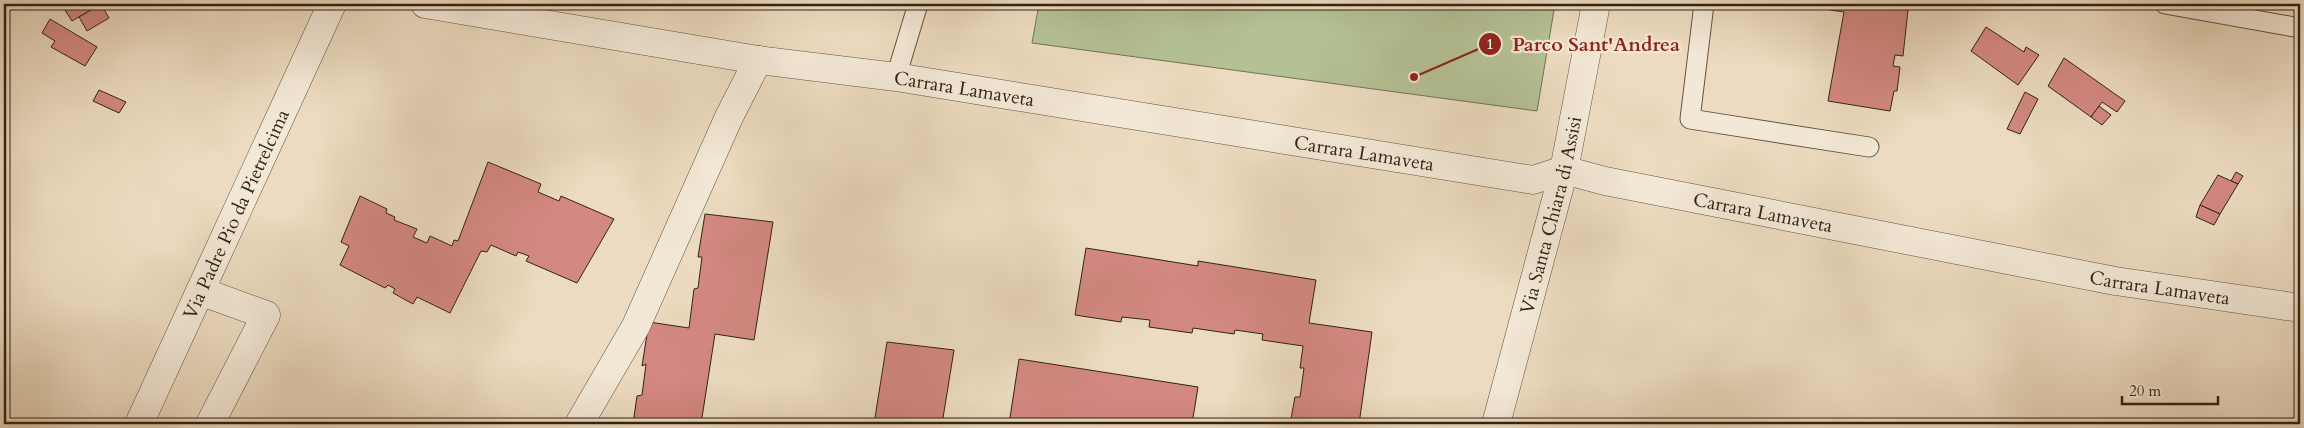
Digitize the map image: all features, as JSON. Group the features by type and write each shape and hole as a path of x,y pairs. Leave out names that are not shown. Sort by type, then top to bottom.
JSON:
{"street":[{"name":"Via Padre Pio da Pietrelcima","path":"139,424 332,4"},
{"name":"Carrara Lamaveta","path":"425,4 758,60 896,77 1533,180 1564,170 1615,183 2115,280 2300,308"},
{"name":"Via Santa Chiara di Assisi","path":"1496,424 1564,170 1596,4"},
{"path":"579,424 636,326 729,117 758,60"},
{"path":"200,291 266,315 210,424"}],"lane":[{"path":"896,77 918,4"},
{"path":"1704,4 1690,119 1869,147"},
{"path":"2165,4 2300,28"}],"green space":[{"path":"1039,4 1555,4 1537,111 1032,43"}],"building":[{"path":"61,4 101,4 72,21"},
{"path":"101,4 109,18 87,31 79,17"},
{"path":"1791,4 1870,4 1908,10 1903,56 1895,55 1893,66 1900,67 1897,91 1894,91 1890,111 1828,101 1844,12"},
{"path":"50,19 97,47 85,66 51,47 55,41 42,33"},
{"path":"1986,27 2024,52 2026,47 2039,55 2018,85 1971,51"},
{"path":"2064,58 2125,101 2117,112 2102,102 2091,117 2048,86"},
{"path":"99,90 126,102 119,113 93,101"},
{"path":"2025,92 2038,99 2020,134 2007,129"},
{"path":"2099,106 2111,115 2102,125 2091,117"},
{"path":"488,162 541,184 538,192 559,201 561,196 614,219 577,283 526,261 529,256 518,252 516,256 491,245 487,252 481,251 450,313 417,297 413,304 393,293 395,289 388,285 385,288 340,265 349,246 341,242 360,196 387,209 386,213 395,217 394,220 417,229 413,237 427,243 430,236 452,246 454,240 458,241"},
{"path":"2236,172 2243,176 2238,184 2231,181"},
{"path":"2218,175 2238,184 2220,214 2200,205"},
{"path":"2200,205 2220,214 2214,225 2196,217"},
{"path":"705,214 773,222 754,340 715,334 701,424 633,424 637,396 642,395 646,364 642,366 649,322 689,328 694,289 698,288 702,257 698,257"},
{"path":"1086,248 1198,266 1198,261 1316,280 1309,323 1372,332 1359,424 1290,424 1295,397 1300,397 1304,368 1300,368 1303,346 1262,340 1263,334 1235,330 1234,334 1193,328 1192,333 1149,327 1150,320 1122,317 1121,322 1075,315"},
{"path":"887,342 954,350 942,424 874,424"},
{"path":"1019,359 1198,387 1192,424 1009,424"},
{"path":"368,419 381,424 365,424"}],"place":[{"name":"Parco Sant'Andrea","path":"1414,77"}]}
